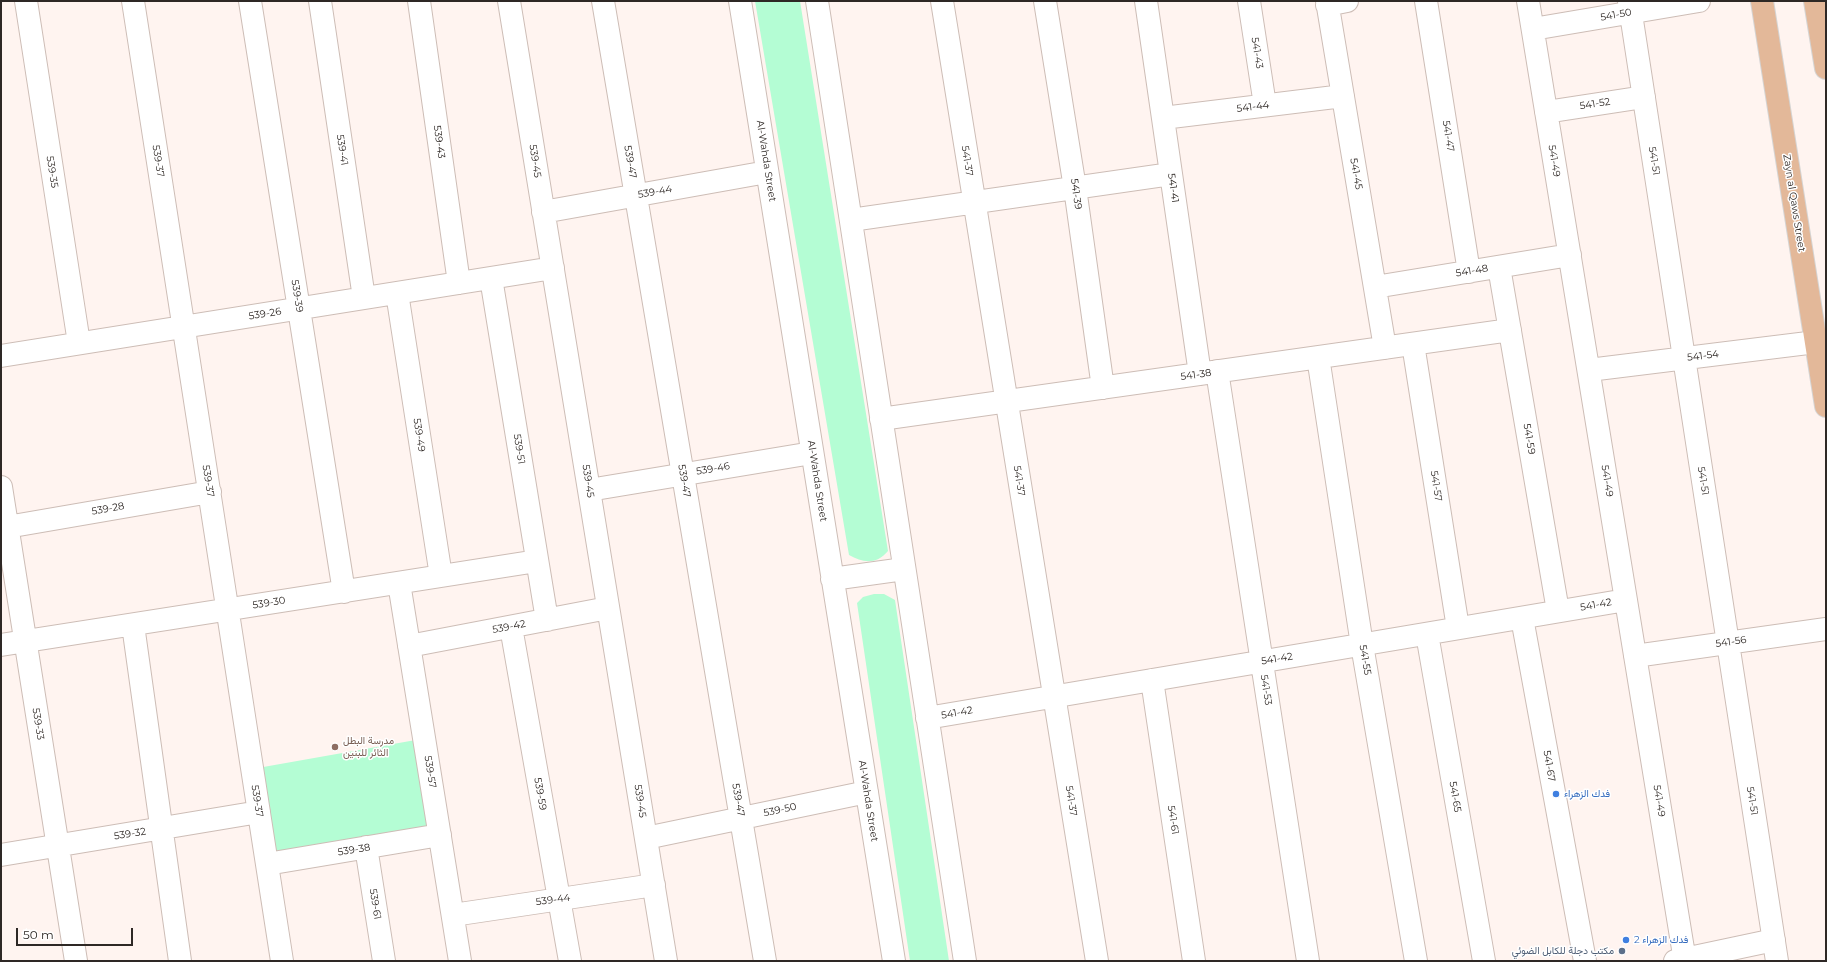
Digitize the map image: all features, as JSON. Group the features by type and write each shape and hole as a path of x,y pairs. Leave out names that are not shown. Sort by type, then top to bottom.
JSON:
{"main road":[{"name":"Zayn al Qaws Street","path":"1762,1 1820,356 1826,406"},
{"path":"1816,1 1826,68"}],"street":[{"name":"539-35","path":"26,1 79,343"},
{"name":"539-37","path":"134,1 282,961"},
{"name":"539-39","path":"250,1 344,592"},
{"name":"539-41","path":"320,1 364,298"},
{"name":"539-43","path":"419,1 458,283"},
{"name":"539-45","path":"509,1 666,961"},
{"name":"539-47","path":"603,1 765,961"},
{"name":"Al-Wahda Street","path":"740,1 894,961"},
{"path":"817,1 965,961"},
{"name":"541-37","path":"942,1 1097,961"},
{"name":"541-39","path":"1044,1 1075,188 1103,388"},
{"name":"541-41","path":"1146,1 1171,174 1208,373"},
{"name":"541-43","path":"1249,1 1265,105"},
{"name":"541-47","path":"1426,1 1469,272"},
{"name":"541-49","path":"1528,1 1635,656 1682,960"},
{"name":"541-50","path":"1533,29 1630,7 1699,1"},
{"name":"541-45","path":"1334,2 1343,96 1385,348"},
{"name":"541-51","path":"1630,7 1775,951"},
{"name":"541-44","path":"1163,118 1343,96"},
{"name":"541-52","path":"1546,112 1644,96"},
{"name":"539-44","path":"543,212 767,172"},
{"path":"851,220 1171,174"},
{"name":"541-48","path":"1375,287 1570,255"},
{"name":"541-59","path":"1499,267 1558,611"},
{"name":"539-26","path":"1,356 553,268"},
{"name":"539-51","path":"492,278 547,620"},
{"name":"539-49","path":"397,293 442,576"},
{"name":"541-38","path":"881,419 1510,330"},
{"name":"541-57","path":"1413,344 1458,628"},
{"name":"541-54","path":"1589,370 1684,358 1820,356"},
{"name":"541-55","path":"1318,357 1362,645 1416,961"},
{"name":"541-53","path":"1208,373 1262,661 1308,961"},
{"name":"539-46","path":"589,490 812,452"},
{"name":"539-33","path":"1,487 76,961"},
{"name":"539-28","path":"7,527 210,492"},
{"name":"539-30","path":"1,645 537,561"},
{"path":"832,579 904,569"},
{"name":"539-57","path":"399,583 460,961"},
{"name":"541-42","path":"927,718 1626,600"},
{"name":"539-42","path":"409,646 608,608"},
{"name":"541-67","path":"1522,618 1585,961"},
{"path":"133,625 180,961"},
{"name":"539-59","path":"511,627 570,961"},
{"name":"541-56","path":"1635,656 1826,629"},
{"name":"541-65","path":"1427,634 1484,961"},
{"name":"541-61","path":"1152,680 1194,961"},
{"name":"539-50","path":"646,838 867,792"},
{"name":"539-32","path":"1,855 259,812"},
{"name":"539-38","path":"267,864 440,835"},
{"name":"539-61","path":"366,847 384,961"},
{"name":"539-44","path":"453,915 654,886"},
{"path":"1682,960 1775,951"}],"green space":[{"path":"755,1 800,1 888,551 879,559 874,561 859,560 849,555"},
{"path":"874,594 884,594 895,600 949,961 910,961 857,603 863,597"},
{"path":"427,738 440,835 267,864 252,769"}],"place":[{"name":"مدرسة البطل الثائر للبنين","path":"335,747"},
{"name":"فدك الزهراء","path":"1556,794"},
{"name":"فدك الزهراء 2","path":"1626,940"},
{"name":"مكتب دجلة للكابل الضوئي","path":"1622,951"}]}
